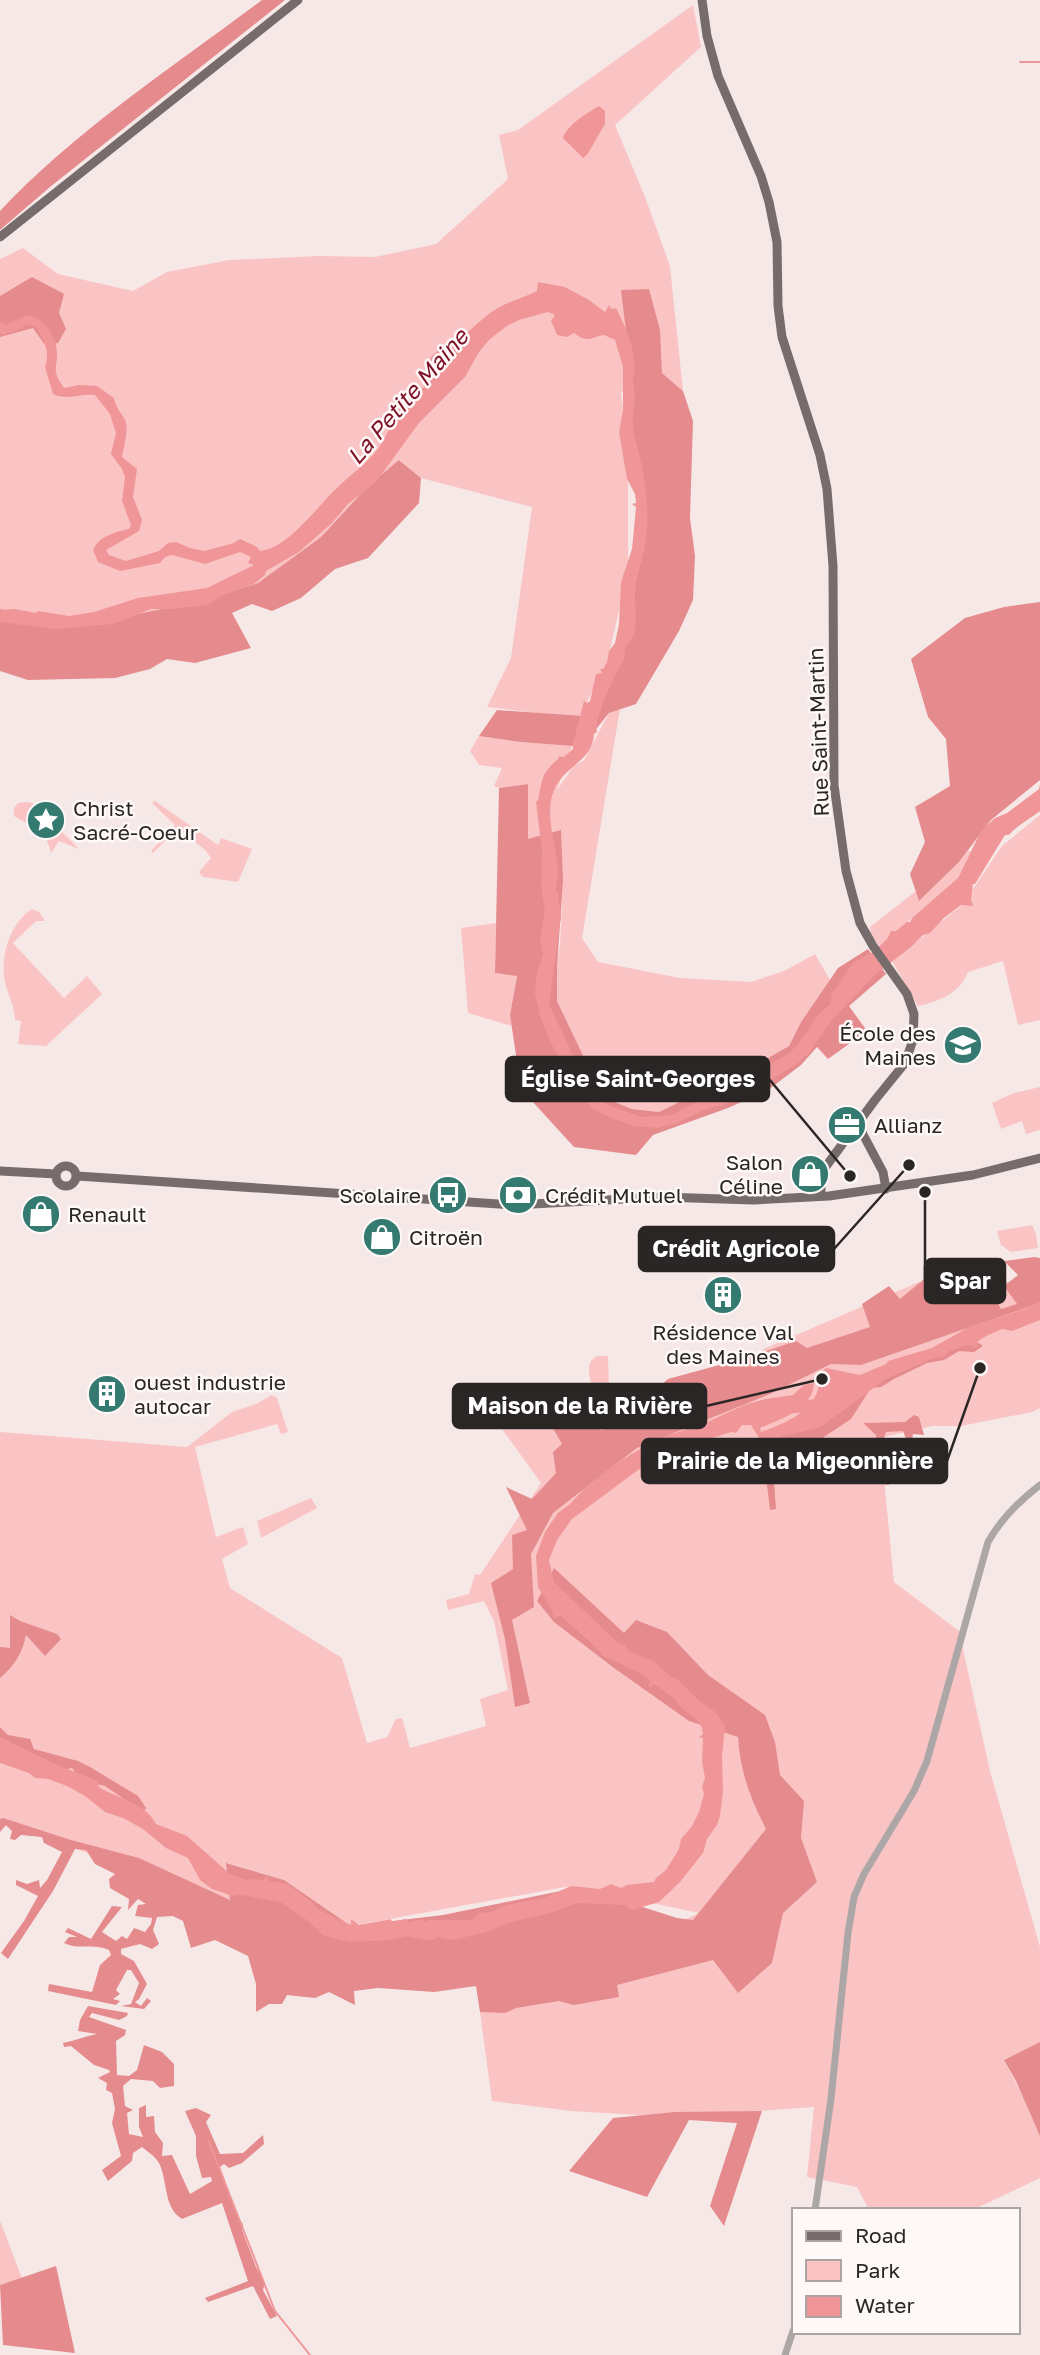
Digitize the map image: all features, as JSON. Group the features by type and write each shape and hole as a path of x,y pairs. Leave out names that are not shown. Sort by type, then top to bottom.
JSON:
{"main road":[{"path":"0,237 298,0"},
{"name":"Rue Saint-Martin","path":"702,0 707,37 718,76 761,176 771,209 777,242 778,306 782,337 820,455 829,506 835,802 851,892 860,923 912,1005 915,1026 905,1063 858,1125"},
{"path":"821,1196 821,1173 858,1125 883,1172 886,1189"},
{"path":"77,1176 514,1205 662,1197 753,1200 821,1196 973,1175 1040,1158"},
{"path":"67,1166 72,1168 77,1176 75,1182 66,1187 57,1182 56,1174 58,1169 67,1166"},
{"path":"0,1171 56,1174"}],"street":[{"path":"815,2208 831,2099 854,1897 864,1874 921,1775 988,1542 1009,1512 1040,1485"},
{"path":"785,2355 792,2334"}],"green space":[{"path":"693,5 701,47 615,125 670,266 683,391 662,373 621,392 628,460 628,572 607,662 579,718 487,707 511,658 532,507 421,478 400,460 368,486 321,537 258,583 201,601 83,625 0,609 0,259 23,248 58,274 133,291 167,272 229,260 319,256 375,257 436,244 508,179 499,135 518,130"},
{"path":"620,709 582,938 598,962 680,978 751,982 784,971 815,954 830,980 801,1022 789,1046 724,1086 685,1099 659,1112 632,1109 603,1097 557,1001 557,991 553,991 560,945 562,902 556,886 528,839 528,784 499,788 494,786 502,768 479,765 470,751 479,736 572,746 557,790 573,767 584,760 609,713"},
{"path":"155,801 218,845 221,838 252,849 238,882 203,877 199,872 211,858 178,828 153,853 151,851 175,825 152,803"},
{"path":"26,802 39,808 79,849 59,841 51,853 42,833 14,816 14,808 18,803"},
{"path":"1040,815 1040,1020 1018,1025 1003,961 968,972 954,991 934,1002 918,1006 892,961 962,905 1002,846"},
{"path":"971,851 957,880 879,946 870,927 916,891 920,900"},
{"path":"32,909 39,912 45,921 36,921 13,943 64,998 87,976 102,994 46,1046 18,1044 21,1021 15,1020 3,968 13,930"},
{"path":"496,923 495,973 517,975 510,1015 512,1026 468,1013 461,928"},
{"path":"1040,1087 1040,1130 1026,1134 1022,1121 1001,1129 992,1103 1014,1093"},
{"path":"1032,1225 1038,1248 1011,1252 1001,1245 997,1231"},
{"path":"1040,1273 1040,1408 1032,1412 961,1426 933,1426 880,1438 894,1582 959,1631 990,1771 1040,1947 1040,2042 1004,2060 1040,2129 1040,2178 977,2208 868,2208 857,2187 807,2177 814,2107 671,2117 571,2111 492,2101 480,2012 699,1913 571,1886 351,1926 284,1880 227,1863 231,1900 0,1824 0,1432 187,1447 232,1412 272,1395 277,1398 288,1432 281,1434 277,1424 195,1447 216,1537 243,1527 248,1544 222,1559 230,1588 342,1658 367,1743 387,1737 396,1719 402,1718 410,1748 486,1726 480,1699 508,1690 494,1621 484,1601 448,1610 446,1600 469,1594 475,1574 480,1575 541,1483 502,1429 529,1411 579,1391 648,1389 713,1371 919,1282 1015,1282"},
{"path":"597,1356 608,1356 609,1386 592,1388 589,1366"},
{"path":"311,1498 317,1508 261,1538 257,1521"},
{"path":"0,2221 22,2278 0,2285"}],"shaded area":[{"path":"262,0 285,0 0,230 0,211 60,154 126,100"},
{"path":"32,277 64,294 59,313 66,329 58,343 45,345 33,328 0,337 0,296"},
{"path":"649,289 660,330 662,373 683,391 693,421 690,518 695,556 693,600 679,631 636,704 609,713 588,739 572,746 479,736 497,710 583,716 619,660 641,536 636,475 628,460 629,356 621,290"},
{"path":"399,460 421,478 419,503 368,558 335,569 301,598 272,611 252,604 232,613 251,648 195,663 167,659 150,669 115,678 28,680 0,671 0,609 83,625 201,601 258,583 321,537 368,486"},
{"path":"1040,602 1040,780 991,820 959,862 919,901 910,874 925,842 915,807 950,786 946,739 928,717 911,659 965,618 1004,607"},
{"path":"528,784 528,839 561,830 563,880 557,1001 603,1097 632,1109 659,1112 685,1099 724,1086 789,1046 801,1022 838,968 868,949 886,974 849,1006 867,1031 828,1059 817,1047 801,1065 768,1090 728,1108 653,1135 636,1155 574,1147 521,1089 510,1015 517,976 495,973 499,788"},
{"path":"1040,1258 1040,1303 861,1365 831,1364 770,1394 637,1448 553,1513 531,1554 534,1607 512,1620 530,1703 515,1707 505,1639 491,1583 513,1569 512,1535 527,1530 506,1487 532,1499 556,1473 553,1452 562,1444 551,1425 565,1426 581,1405 601,1430 617,1422 668,1379 796,1341 807,1348 870,1327 862,1304 889,1286 900,1299 928,1276 950,1269 956,1291 986,1281 1001,1309 1017,1304 1004,1286 1018,1275 1004,1261"},
{"path":"973,1339 983,1346 974,1352 959,1351 944,1360 927,1363 881,1387 871,1388 851,1419 821,1439 805,1444 780,1446 768,1456 773,1467 776,1509 770,1510 765,1468 756,1442 872,1383"},
{"path":"914,1415 919,1417 924,1435 913,1434 912,1440 920,1451 936,1458 936,1466 920,1460 916,1466 908,1464 907,1441 903,1431 886,1432 884,1440 889,1485 878,1483 876,1435 863,1423 905,1422"},
{"path":"554,1568 624,1633 636,1620 667,1632 708,1675 765,1715 775,1742 780,1775 804,1801 801,1838 817,1882 783,1913 772,1963 738,1993 713,1960 617,1985 619,1997 574,2005 559,2001 516,2008 505,2013 480,2012 476,1986 434,1992 378,1988 354,1991 355,2005 329,1992 315,1998 287,1995 282,2004 269,2004 256,2012 256,1984 248,1956 215,1940 191,1948 183,1921 173,1916 157,1917 153,1930 159,1944 152,1949 140,1944 121,1949 121,1954 134,1961 147,1984 135,2002 141,2006 147,1998 151,2001 144,2009 121,2006 131,2004 139,1983 131,1970 127,1970 116,1990 120,1994 113,1999 120,2001 116,2005 48,1991 49,1984 92,1992 100,1965 111,1955 109,1950 103,1948 64,1943 69,1937 77,1937 65,1932 68,1928 91,1939 112,1906 122,1907 102,1932 116,1941 122,1936 127,1939 134,1928 145,1932 151,1924 152,1918 135,1916 138,1905 146,1904 138,1899 128,1910 129,1899 110,1888 109,1879 115,1874 95,1864 86,1850 75,1849 53,1891 8,1959 1,1953 38,1896 16,1885 16,1880 27,1884 39,1880 40,1888 62,1852 44,1843 42,1837 21,1835 15,1840 10,1839 12,1831 6,1825 0,1832 0,1819 3,1818 139,1858 230,1900 226,1863 284,1880 351,1926 443,1915 580,1887 677,1918 693,1920 766,1829 747,1784 738,1737 689,1721 554,1622 537,1601"},
{"path":"10,1615 57,1634 61,1639 45,1656 26,1635 17,1659 0,1678 0,1647 10,1648"},
{"path":"0,1727 8,1735 30,1739 34,1749 90,1767 138,1796 146,1808 143,1812 105,1786 81,1780 72,1768 59,1771 0,1741"},
{"path":"88,2006 128,2013 119,2020 92,2013 89,2017 126,2030 125,2035 116,2041 117,2075 129,2076 137,2070 144,2045 162,2052 174,2064 174,2086 160,2088 153,2081 131,2079 123,2086 125,2106 133,2110 127,2113 129,2134 143,2137 139,2127 139,2108 146,2105 146,2117 154,2116 155,2132 163,2143 162,2156 172,2155 190,2194 212,2181 211,2177 202,2178 196,2156 196,2136 185,2111 196,2108 211,2115 206,2122 220,2154 243,2153 263,2135 264,2144 242,2163 229,2168 224,2164 220,2167 239,2220 243,2224 242,2230 256,2267 265,2283 263,2290 277,2316 270,2319 253,2286 208,2302 205,2298 248,2281 222,2203 182,2219 169,2201 159,2163 142,2147 133,2153 132,2161 108,2181 102,2170 121,2156 112,2123 115,2109 112,2093 106,2090 107,2083 98,2078 110,2072 94,2065 71,2046 64,2047 63,2043 97,2034 78,2031 80,2020"},
{"path":"1040,2042 1040,2136 1004,2060"},
{"path":"762,2111 724,2226 710,2206 737,2123 689,2120 647,2197 569,2171 613,2118 675,2112"},
{"path":"56,2266 75,2353 3,2345 0,2285"}],"water":[{"path":"599,106 605,111 605,124 583,158 563,138 573,124"},
{"path":"538,282 565,287 605,312 609,305 612,309 616,308 629,337 635,361 633,430 647,501 646,539 635,588 634,634 602,707 597,732 589,751 558,782 550,809 558,872 556,891 561,917 549,1004 583,1077 607,1105 642,1117 672,1115 710,1095 723,1093 789,1053 830,1005 832,993 854,962 873,952 887,939 891,931 896,931 910,922 958,878 981,831 995,818 1007,813 1039,789 1040,784 1040,811 1009,835 1005,835 973,884 973,906 961,905 930,933 923,935 876,974 831,1021 807,1056 768,1082 723,1105 658,1128 634,1126 591,1108 552,1045 540,1016 535,993 537,972 543,954 540,938 545,911 536,802 546,772 558,756 564,757 573,749 584,701 590,701 596,674 602,673 600,669 603,669 615,643 619,624 621,582 632,549 636,507 632,504 636,503 635,494 627,479 619,432 623,410 623,367 615,340 604,335 586,339 574,333 567,337 557,335 551,321 555,315 548,312 507,326 490,339 465,377 419,423 376,482 348,504 332,523 299,552 266,571 254,584 221,596 207,605 151,609 113,624 56,629 0,622 0,610 38,611 69,616 94,612 138,598 207,588 254,565 248,563 251,557 240,552 205,564 172,555 165,557 160,563 120,571 98,562 93,550 99,541 108,535 129,529 131,525 122,501 125,477 111,454 116,433 110,414 95,395 63,397 53,394 45,367 46,347 36,327 26,325 2,335 0,321 6,325 27,315 39,320 49,329 55,342 56,373 64,388 97,386 114,398 126,424 122,457 137,469 133,497 142,520 139,531 106,550 109,555 126,561 159,551 168,543 176,542 204,551 240,539 260,551 281,543 377,451 399,409 446,363 434,366 431,357 449,341 451,343 463,336 496,309 537,291"},
{"path":"1040,1302 1040,1320 1012,1331 1002,1329 977,1342 976,1348 967,1345 950,1351 944,1357 931,1359 886,1379 819,1428 783,1436 759,1453 759,1438 751,1425 742,1425 736,1433 731,1432 678,1449 638,1470 572,1519 557,1540 549,1560 554,1582 618,1643 625,1645 628,1651 653,1661 677,1679 715,1712 725,1726 723,1791 717,1825 707,1839 703,1853 680,1882 659,1902 632,1910 625,1905 577,1903 551,1913 511,1922 487,1932 452,1940 438,1937 430,1941 406,1936 390,1940 350,1942 324,1936 282,1903 243,1895 231,1897 212,1889 200,1880 188,1858 166,1848 143,1829 105,1812 67,1786 48,1779 35,1778 29,1773 0,1763 0,1737 97,1781 99,1787 145,1811 156,1824 187,1836 230,1874 249,1881 264,1880 268,1877 269,1881 288,1884 318,1909 351,1925 351,1919 359,1925 391,1919 392,1922 406,1919 408,1923 421,1919 425,1922 470,1920 477,1916 477,1913 492,1912 502,1906 546,1897 571,1886 600,1889 611,1884 621,1888 654,1882 666,1870 679,1849 681,1839 699,1812 705,1778 702,1762 703,1738 699,1737 703,1734 702,1729 699,1722 677,1701 654,1684 648,1686 651,1681 644,1675 601,1655 601,1652 561,1616 554,1618 538,1587 536,1556 545,1532 558,1513 583,1490 615,1464 657,1439 703,1424 744,1405 793,1395 804,1385 814,1383 808,1400 802,1406 786,1417 760,1428 761,1432 805,1410 819,1386 826,1384 823,1371 826,1368 860,1375 888,1361 932,1348 969,1327"}],"waterway":[{"path":"1020,62 1040,62"},
{"path":"786,1408 827,1404"},
{"path":"209,2142 275,2311 310,2355"}],"place":[{"name":"Christ Sacré-Coeur","path":"46,820"},
{"name":"École des Maines","path":"963,1045"},
{"name":"Allianz","path":"847,1125"},
{"name":"Crédit Agricole","path":"909,1165"},
{"name":"Salon Céline","path":"810,1174"},
{"name":"Église Saint-Georges","path":"850,1176"},
{"name":"Spar","path":"925,1192"},
{"name":"Scolaire","path":"448,1195"},
{"name":"Crédit Mutuel","path":"518,1195"},
{"name":"Renault","path":"41,1214"},
{"name":"Citroën","path":"382,1237"},
{"name":"Résidence Val des Maines","path":"723,1295"},
{"name":"Prairie de la Migeonnière","path":"980,1368"},
{"name":"Maison de la Rivière","path":"822,1379"},
{"name":"ouest industrie autocar","path":"107,1394"}],"water label":[{"name":"La Petite Maine","path":"407,396"}]}
